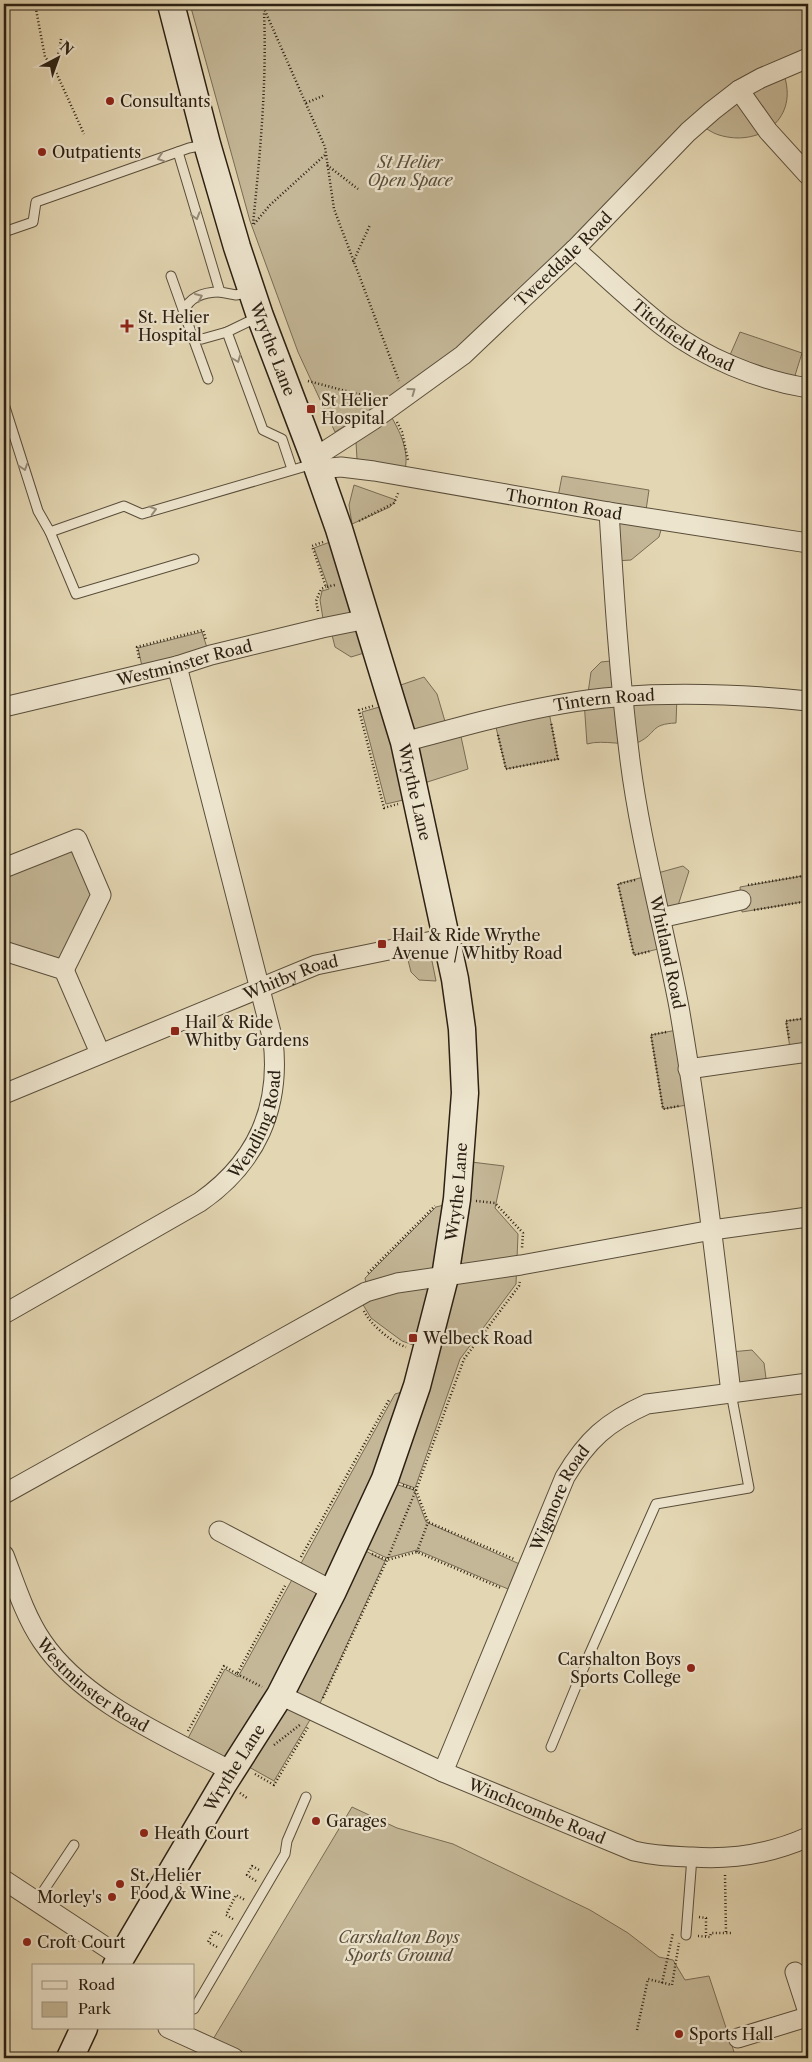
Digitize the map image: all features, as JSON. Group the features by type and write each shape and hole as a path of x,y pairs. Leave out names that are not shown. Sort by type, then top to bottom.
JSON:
{"main road":[{"name":"Wrythe Lane","path":"118,1961 234,1767 280,1695 333,1591 385,1479 417,1386 445,1277 456,1199 465,1092 462,1028 447,938 404,742 367,619 310,465 252,291 207,144 172,4"},
{"path":"70,2058 83,2030"}],"street":[{"name":"Tweeddale Road","path":"310,465 463,355 575,249 688,132 739,90 760,78 808,58"},
{"path":"739,90 768,131 808,175"},
{"name":"Titchfield Road","path":"575,249 665,328 696,348 742,369 792,385 808,388"},
{"name":"Thornton Road","path":"310,465 374,470 609,512 808,543"},
{"name":"Whitland Road","path":"609,512 615,610 629,752 651,876 682,1030 712,1230 731,1393"},
{"name":"Westminster Road","path":"4,707 177,666 211,655 322,628 367,619"},
{"name":"Wendling Road","path":"4,1314 218,1190 233,1175 255,1145 264,1126 273,1091 276,1068 273,1040 177,666"},
{"name":"Tintern Road","path":"404,742 494,718 548,707 624,697 727,695 808,702"},
{"path":"4,868 77,839 102,895 64,970"},
{"path":"660,918 741,900"},
{"name":"Whitby Road","path":"4,1094 316,965 447,938"},
{"path":"4,951 64,970 100,1054"},
{"path":"688,1069 800,1053"},
{"path":"4,1494 361,1294 396,1283 445,1277 712,1230 808,1217"},
{"name":"Wigmore Road","path":"443,1772 564,1477 577,1456 593,1438 615,1420 647,1404 808,1383"},
{"path":"219,1531 333,1591"},
{"name":"Westminster Road","path":"4,1555 25,1609 41,1640 57,1661 76,1680 142,1722 234,1767"},
{"name":"Winchcombe Road","path":"280,1695 443,1772 634,1851 658,1857 725,1858 766,1852 808,1837"},
{"path":"4,1880 118,1961"},
{"path":"738,2038 807,2019 807,2009 794,1972"},
{"path":"177,2030 234,2058"}],"lane":[{"path":"4,232 33,222 36,202 178,152 207,144"},
{"path":"178,152 211,268 220,292"},
{"path":"171,276 208,379"},
{"path":"184,311 190,301 209,292 236,295 252,291"},
{"path":"192,336 208,338 227,332 260,316"},
{"path":"227,332 263,430 282,440 310,465"},
{"path":"4,404 38,511 50,532 76,594 194,560"},
{"path":"50,532 124,506 142,514 310,465"},
{"path":"551,1746 656,1504 749,1488 731,1393"},
{"path":"195,2007 285,1854 287,1841 306,1798"},
{"path":"36,1902 74,1844"},
{"path":"686,1935 692,1857"}],"path":[{"path":"35,4 45,57 55,70 84,134"},
{"path":"262,4 325,147 334,210 397,377 407,395"},
{"path":"253,224 262,135 264,11"},
{"path":"55,70 61,39"},
{"path":"306,104 325,95"},
{"path":"246,229 326,154"},
{"path":"327,165 358,189"},
{"path":"353,262 370,225"},
{"path":"308,381 317,385 376,399"},
{"path":"322,628 316,601 321,589 326,587"},
{"path":"143,674 137,647 203,630 211,655"},
{"path":"392,701 359,710 361,719 384,808 417,798"},
{"path":"494,718 506,769 558,759 548,707"},
{"path":"808,875 740,887 742,912 808,901"},
{"path":"651,876 618,884 634,954 666,948"},
{"path":"800,1053 786,1021 808,1018"},
{"path":"682,1030 651,1034 662,1109 693,1104"},
{"path":"234,1767 274,1785 316,1712 387,1560 416,1490 464,1359 519,1286 523,1234 495,1203 456,1199 435,1205 363,1278 361,1294 368,1319 398,1344 426,1354"},
{"path":"385,1479 416,1490 428,1522 417,1552"},
{"path":"428,1522 527,1565"},
{"path":"354,1546 387,1560 417,1552 516,1595"},
{"path":"237,1674 280,1695"},
{"path":"267,1750 316,1712"},
{"path":"725,1858 726,1933"},
{"path":"243,1925 226,1915 236,1895 254,1906"},
{"path":"687,1917 706,1918 706,1936"},
{"path":"637,2030 648,1980 672,1985 674,1965 681,1935 710,1937 711,1933 733,1933"}],"green space":[{"name":"St Helier Open Space","path":"190,4 808,4 808,53 760,73 519,299 432,370 335,432 298,352 250,221"},
{"path":"785,78 787,93 785,107 780,118 760,134 734,138 716,134 698,123 739,90"},
{"path":"740,332 802,353 792,385 727,362"},
{"path":"392,418 405,449 405,470 357,459 356,442"},
{"path":"562,476 649,490 645,517 557,502"},
{"path":"354,485 396,500 390,507 352,524 349,505"},
{"path":"612,515 663,523 659,537 631,560 615,561"},
{"path":"338,539 374,650 351,657 335,647 329,623 324,625 320,600 322,591 329,589 314,548"},
{"path":"202,632 209,654 143,671 138,648"},
{"path":"620,660 624,697 677,696 676,723 662,725 645,739 635,743 600,742 587,744 584,701 588,693 591,672 601,662"},
{"path":"424,677 437,694 449,735 460,732 468,769 418,785 392,688"},
{"path":"390,704 416,797 386,804 362,712"},
{"path":"548,707 558,759 506,769 494,719"},
{"path":"77,839 101,895 64,970 4,951 4,868"},
{"path":"683,866 689,871 675,915 660,919 666,947 634,955 618,884"},
{"path":"808,875 808,901 742,912 740,887"},
{"path":"427,956 432,961 436,981 419,980 411,972 408,960"},
{"path":"808,1018 808,1052 791,1055 786,1021"},
{"path":"682,1029 693,1104 663,1109 651,1035"},
{"path":"463,1161 504,1166 495,1208 518,1234 516,1284 460,1359 415,1488 387,1478 430,1351 402,1341 371,1318 359,1298 368,1294 365,1278 436,1207 460,1201"},
{"path":"752,1350 764,1363 767,1386 733,1390 730,1352"},
{"path":"413,1389 383,1478 230,1767 186,1742 225,1669 238,1677 395,1394"},
{"path":"385,1481 414,1490 426,1522 524,1566 515,1592 417,1550 387,1558 357,1544"},
{"path":"356,1546 385,1561 316,1712 281,1695"},
{"path":"280,1697 314,1713 274,1781 249,1767"},
{"name":"Carshalton Boys Sports Ground","path":"352,1807 397,1828 453,1844 590,1910 628,1933 659,1957 673,1960 685,1980 709,1976 736,2058 256,2058 212,2041"}],"place":[{"name":"Consultants","path":"110,101"},
{"name":"Outpatients","path":"42,152"},
{"name":"St. Helier Hospital","path":"127,326"},
{"name":"St Helier Hospital","path":"311,409"},
{"name":"Hail & Ride Wrythe Avenue / Whitby Road","path":"382,944"},
{"name":"Hail & Ride Whitby Gardens","path":"175,1031"},
{"name":"Welbeck Road","path":"413,1338"},
{"name":"Carshalton Boys Sports College","path":"691,1668"},
{"name":"Garages","path":"316,1821"},
{"name":"Heath Court","path":"144,1833"},
{"name":"St. Helier Food & Wine","path":"120,1884"},
{"name":"Morley's","path":"112,1897"},
{"name":"Croft Court","path":"27,1942"},
{"name":"Sports Hall","path":"679,2034"}]}
